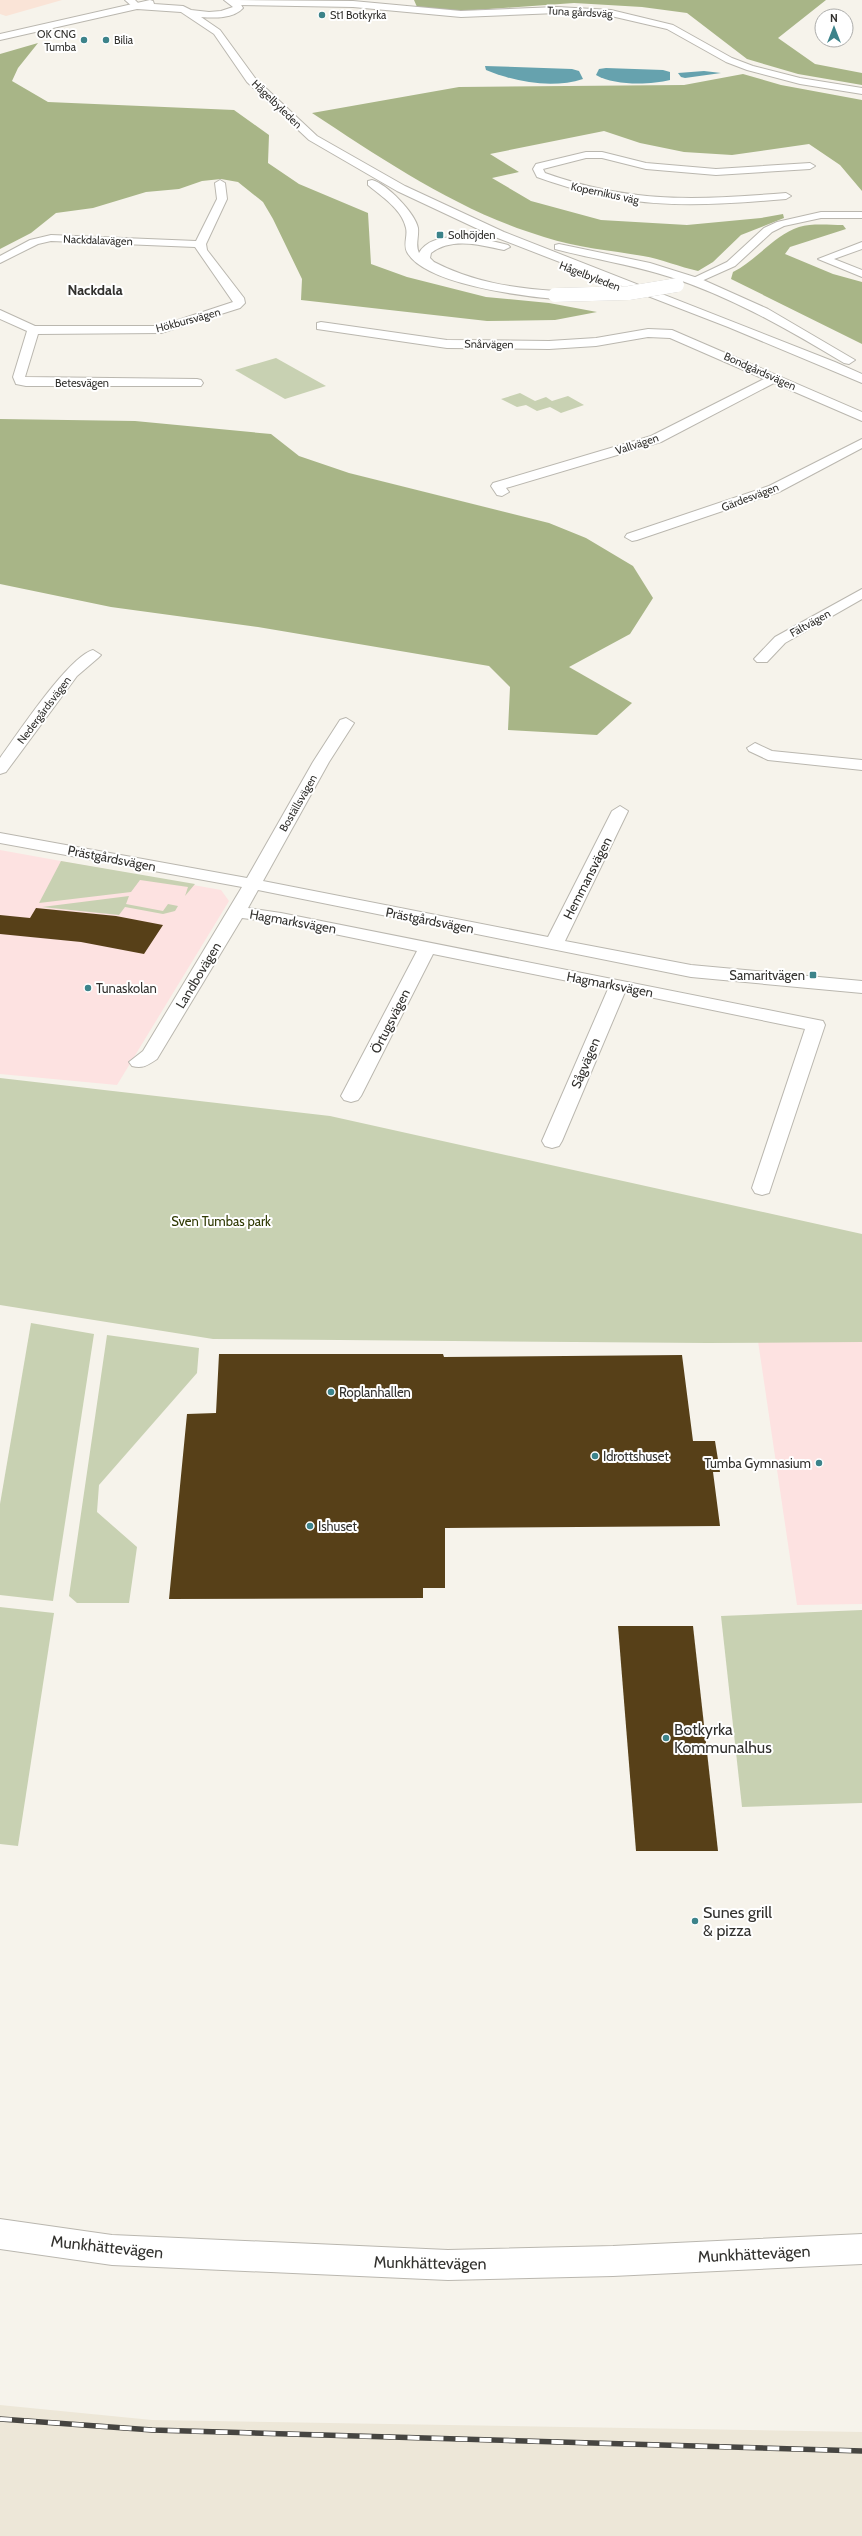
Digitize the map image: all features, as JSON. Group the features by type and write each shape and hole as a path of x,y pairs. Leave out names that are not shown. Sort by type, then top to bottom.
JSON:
{"main road":[{"path":"0,37 137,6 174,2 221,14 231,12 238,8 233,2"},
{"path":"137,6 187,5"},
{"name":"Hågelbyleden","path":"187,5 217,32 251,80 264,94 287,116 330,149 339,151 369,170 439,208 499,235 738,326 862,380"},
{"path":"217,32 217,18 221,14"},
{"name":"Hågelbyleden","path":"330,149 328,152 356,170 408,199 472,229 560,265 708,321 862,387"},
{"path":"356,170 404,211 412,230 410,247 414,255 448,273 487,285 555,295 623,294 693,281"},
{"path":"369,170 470,218 521,237 626,260 693,281 767,313 862,368"},
{"path":"429,264 424,256 428,249 441,243 465,240 497,245 560,265"}],"street":[{"path":"128,0 137,6"},
{"name":"Tuna gårdsväg","path":"233,2 353,4 461,14 557,10 611,13 670,27 729,60 756,70 800,80 862,91"},
{"name":"Tuna gårdsväg","path":"231,12 285,4"},
{"name":"Kopernikus väg","path":"786,196 659,203 591,192 542,175 538,169 540,166 586,155 602,155 646,166 684,170 761,170 810,166"},
{"path":"761,170 786,196 811,217"},
{"path":"200,244 222,199 220,183"},
{"path":"693,281 730,264 768,230 811,217 862,215"},
{"name":"Nackdalavägen","path":"0,260 34,242 51,238 200,244"},
{"name":"Hökbursvägen","path":"0,314 33,330 161,329 236,306 239,304 238,298 201,250 200,244"},
{"path":"862,245 824,259 862,274"},
{"name":"Snårvägen","path":"321,326 447,344 580,343 657,332"},
{"name":"Betesvägen","path":"33,330 19,377 20,381 197,383"},
{"name":"Bondgårdsvägen","path":"657,332 672,334 862,417"},
{"name":"Vallvägen","path":"502,492 498,486 656,439 775,378"},
{"name":"Gärdesvägen","path":"632,538 774,489 862,443"},
{"name":"Fältvägen","path":"762,658 780,640 862,594"},
{"name":"Nedergårdsvägen","path":"0,769 72,673 93,656"},
{"name":"Boställsvägen","path":"252,884 321,762 346,723"},
{"path":"755,748 768,755 862,765"},
{"name":"Hemmansvägen","path":"554,944 620,811"},
{"name":"Prästgårdsvägen","path":"0,838 252,884 691,971 862,987"},
{"name":"Landbovägen","path":"139,1062 150,1055 237,912 252,884"},
{"name":"Hagmarksvägen","path":"237,912 281,918 816,1025 762,1188"},
{"name":"Örtugsvägen","path":"351,1096 428,947"},
{"name":"Sågvägen","path":"552,1141 619,985"},
{"name":"Munkhättevägen","path":"0,2234 112,2250 448,2265 613,2261 862,2249"}],"shaded area":[{"path":"0,0 62,0 6,16 0,14"},
{"name":"Tunaskolan","path":"0,850 221,890 229,901 117,1085 0,1074"},
{"name":"Tumba Gymnasium","path":"755,1321 862,1321 862,1604 797,1605"},
{"path":"0,2405 152,2420 862,2432 862,2536 0,2536"}],"green space":[{"path":"414,0 826,0 778,38 815,64 862,73 862,85 798,74 747,59 687,13 642,7 574,3 461,11 417,7"},
{"path":"38,43 18,68 12,81 48,102 234,110 269,135 268,163 299,184 368,213 371,264 407,277 486,297 549,303 597,312 555,320 487,321 301,300 302,279 273,219 263,202 238,182 221,179 202,181 179,189 146,192 93,208 56,213 31,233 0,249 0,54"},
{"path":"743,74 781,85 862,100 862,191 840,165 809,144 732,155 684,152 640,143 604,131 490,154 519,172 492,178 531,201 601,220 687,225 761,218 783,214 784,218 741,235 713,262 698,271 650,257 557,241 483,214 424,184 395,167 312,113 459,87 684,85"},
{"path":"809,225 843,225 846,229 790,247 785,254 833,274 862,282 862,344 731,279 733,272 790,231"},
{"path":"276,358 326,386 285,399 235,370"},
{"path":"520,393 535,401 546,397 552,401 568,396 584,405 561,413 550,407 537,411 526,405 517,407 501,399"},
{"path":"0,419 135,421 271,434 299,456 349,473 549,523 586,538 633,566 653,598 630,634 569,667 632,703 597,735 508,730 510,687 489,666 258,627 111,607 0,584"},
{"path":"61,861 195,884 185,896 188,887 140,880 131,892 39,903"},
{"path":"129,896 126,904 163,911 168,904 178,906 175,911 163,914 125,907 119,915 42,907"},
{"name":"Sven Tumbas park","path":"0,1078 330,1116 862,1234 862,1342 707,1343 213,1339 0,1305"},
{"path":"31,1323 94,1334 53,1601 0,1595 0,1504"},
{"path":"107,1335 199,1348 197,1373 99,1485 97,1512 137,1547 129,1603 77,1603 69,1596"},
{"path":"0,1607 54,1613 18,1846 0,1844"},
{"path":"862,1610 862,1803 742,1807 721,1616"}],"water":[{"path":"485,66 572,69 579,71 583,79 559,84 534,83 497,74 486,70"},
{"path":"599,69 663,70 670,72 670,80 633,84 604,79 596,75"},
{"path":"704,71 721,73 685,78 681,77 678,73"}],"building":[{"name":"Tunaskolan","path":"36,908 116,916 163,925 144,954 81,942 0,934 0,915 30,918"},
{"path":"219,1354 443,1354 444,1357 682,1355 693,1441 715,1441 720,1472 713,1472 720,1526 445,1528 445,1588 423,1588 423,1598 169,1599 187,1414 216,1413"},
{"name":"Botkyrka Kommunalhus","path":"618,1626 693,1626 718,1851 636,1851"}],"railway":[{"path":"0,2419 152,2430 862,2451"}],"place":[{"name":"St1 Botkyrka","path":"322,15"},
{"name":"OK CNG Tumba","path":"84,40"},
{"name":"Bilia","path":"106,40"},
{"name":"Solhöjden","path":"440,235"},
{"name":"Samaritvägen","path":"813,975"},
{"name":"Tunaskolan","path":"88,988"},
{"name":"Roplanhallen","path":"331,1392"},
{"name":"Idrottshuset","path":"595,1456"},
{"name":"Tumba Gymnasium","path":"819,1463"},
{"name":"Ishuset","path":"310,1526"},
{"name":"Botkyrka Kommunalhus","path":"666,1738"},
{"name":"Sunes grill & pizza","path":"695,1921"}],"district":[{"name":"Nackdala","path":"95,290"}]}
